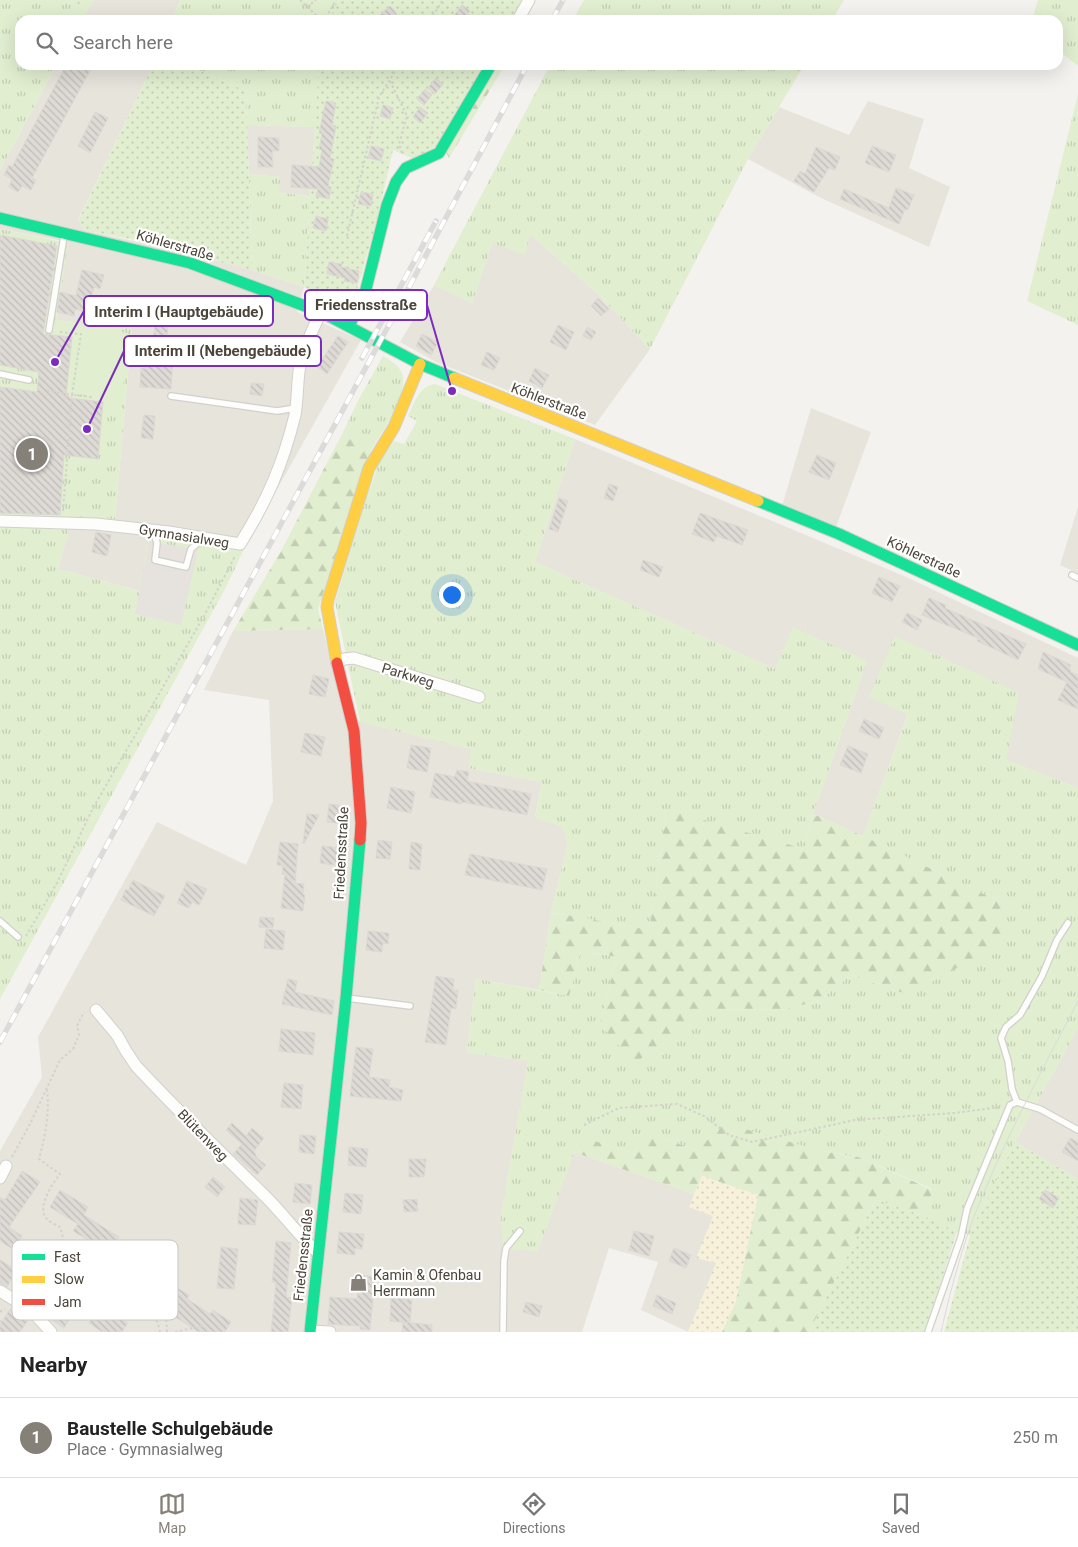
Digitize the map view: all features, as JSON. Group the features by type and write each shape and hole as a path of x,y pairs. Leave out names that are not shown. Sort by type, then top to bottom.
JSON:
{"street":[{"path":"521,15 529,0"},
{"path":"349,326 367,286 387,205 396,182 406,168 439,153 488,70"},
{"name":"Köhlerstraße","path":"0,218 190,263 321,312 420,364 839,534 1078,644"},
{"name":"Gymnasialweg","path":"0,521 62,522 153,530 240,544 259,514 275,480 296,408 300,366 321,312"},
{"name":"Friedensstraße","path":"310,1332 346,998 361,823 354,731 337,663 328,600 369,468 394,426 420,364"},
{"name":"Parkweg","path":"337,663 344,659 354,658 479,697"},
{"name":"Blütenweg","path":"96,1010 117,1035 136,1066 318,1253"},
{"path":"0,1178 6,1166"},
{"path":"0,1291 12,1298"},
{"path":"40,1320 51,1332"},
{"path":"310,1332 330,1332"}],"lane":[{"path":"49,330 64,232"},
{"path":"0,374 29,380"},
{"path":"171,396 277,411 296,408"},
{"path":"153,530 157,542 155,560 186,567 191,549 204,538"},
{"path":"0,921 18,937"},
{"path":"1017,1102 1012,1089 1008,1061 1001,1038 1006,1027 1020,1015 1042,976 1057,940 1068,923"},
{"path":"346,998 410,1006"},
{"path":"928,1332 961,1237 967,1209 1010,1105 1017,1102 1040,1110 1078,1130"},
{"path":"503,1332 504,1261 506,1248 520,1231"}],"path":[{"path":"78,4 80,0"},
{"path":"300,0 316,15"},
{"path":"307,7 316,0"},
{"path":"327,15 336,0"},
{"path":"433,15 443,0"},
{"path":"347,236 379,97 396,70"},
{"path":"389,80 407,116 399,144 406,168"},
{"path":"60,332 80,334 72,395 62,522"},
{"path":"49,390 91,397 91,400"},
{"path":"18,937 27,936 57,883 93,808 204,616 240,544"},
{"path":"6,1166 30,1124 60,1060 73,1049 79,1035 77,1026 86,1008 96,1010"},
{"path":"47,1090 48,1102 45,1136 39,1159 60,1174 51,1187 45,1202 44,1211 46,1218 60,1227 63,1240"},
{"path":"584,1125 619,1108 677,1104 704,1116 729,1135 752,1142 855,1120 954,1113 1010,1105"},
{"path":"156,1320 160,1332"},
{"path":"175,1332 202,1326"}],"shaded area":[{"path":"94,0 180,0 174,15 85,15"},
{"path":"53,70 151,70 78,220 84,230 196,255 252,270 304,287 297,312 361,340 248,541 151,526 140,591 58,569 73,517 115,519 132,330 57,320 63,241 0,229 0,170"},
{"path":"868,101 924,119 909,168 950,187 929,247 819,197 748,159 779,107 849,135"},
{"path":"247,125 315,127 310,196 279,193 279,177 249,174"},
{"path":"530,234 598,294 650,349 595,425 436,362 400,342 434,285 472,303 492,243"},
{"path":"811,408 871,432 836,527 782,506"},
{"path":"575,439 904,576 1078,658 1078,788 1006,760 908,714 863,836 813,814 867,661 775,669 535,562"},
{"path":"1078,507 1078,573 1060,565"},
{"path":"149,541 198,550 181,625 135,614"},
{"path":"323,629 344,717 472,749 469,768 542,782 535,817 563,827 568,843 551,912 539,990 476,979 467,1052 528,1061 501,1217 538,1250 574,1152 694,1194 690,1207 713,1216 717,1263 688,1332 641,1310 658,1262 609,1248 582,1332 60,1332 50,1328 47,1332 0,1332 0,1151 42,1077 38,1037 157,822 246,865 273,801 269,700 204,690 233,631"},
{"path":"1078,1028 1078,1179 1015,1142"}],"green space":[{"path":"0,0 94,0 85,15 15,15 15,70 53,70 0,170"},
{"path":"180,0 339,0 332,15 174,15"},
{"path":"339,0 522,0 514,15 332,15"},
{"path":"584,0 844,0 835,15 576,15"},
{"path":"1038,0 1078,0 1078,66 1063,54 1063,15 1034,15"},
{"path":"151,70 198,70 246,91 252,270 130,239 84,230 78,221"},
{"path":"198,70 319,70 315,127 247,125 246,91"},
{"path":"319,70 482,70 441,143 414,159 393,150 376,223 352,307 304,287"},
{"path":"482,70 502,70 449,158 441,143"},
{"path":"547,70 801,70 748,159 650,349 598,294 530,234 525,255 492,243 472,303 434,285"},
{"path":"1078,94 1078,325 1027,301"},
{"path":"249,174 280,177 279,193 310,196 304,287 252,270"},
{"path":"0,229 68,243 57,320 132,329 115,519 73,517 58,569 139,591 151,526 248,541 225,589 0,999"},
{"path":"56,323 128,333 122,399 67,393 72,337 54,335"},
{"path":"383,356 395,364 401,371 403,379 402,389 394,412 371,450 342,434"},
{"path":"435,384 575,439 535,562 775,669 793,627 867,661 813,814 804,849 666,810 649,930 551,912 568,843 563,827 535,818 542,782 469,768 471,749 360,722 335,602 364,505 379,463 394,441 404,444 417,421 408,416 415,400 421,391"},
{"path":"342,434 371,450 318,609 323,629 233,631 281,551"},
{"path":"895,636 1019,693 1006,760 1078,788 1078,1028 1015,1142 970,1235 957,1232 924,1216 933,1189 858,1157 821,1151 699,1151 644,1132 634,1154 580,1136 538,1251 503,1249 501,1217 528,1061 467,1052 476,979 569,996 581,950 617,957 600,1023 636,1062 712,1009 781,1010 819,1001 851,975 909,995 1000,902 863,836 908,715 869,697"},
{"path":"666,809 804,849 813,814 1000,902 1004,934 969,961 909,995 851,975 819,1001 781,1010 712,1009 636,1062 611,1038 600,1023 617,957 581,950 569,996 539,990 551,912 649,930"},
{"path":"721,1122 821,1151 858,1157 933,1190 924,1216 877,1200 809,1332 722,1332 736,1301 758,1195 702,1176 694,1194 574,1152 580,1136 634,1154 644,1132 699,1151"},
{"path":"1015,1142 1078,1179 1078,1332 944,1332 970,1235"},
{"path":"877,1200 924,1216 957,1232 925,1332 809,1332 871,1209"}],"sand":[{"path":"702,1176 758,1195 736,1301 722,1332 688,1332 716,1263 696,1258 713,1216 689,1207"}],"building":[{"path":"462,5 470,11 467,15 455,15"},
{"path":"390,6 397,14 396,15 380,15"},
{"path":"63,70 90,70 32,178 36,180 31,190 22,186 18,192 9,187 12,179 4,175 9,165 12,167"},
{"path":"436,78 443,84 435,94 428,88"},
{"path":"425,89 432,95 424,105 417,99"},
{"path":"326,101 336,103 332,125 336,126 330,158 334,159 328,186 331,187 329,199 316,196 318,189 291,187 292,165 319,167 322,150 319,149 322,134 319,133"},
{"path":"383,105 393,108 390,119 380,116"},
{"path":"420,107 428,113 420,123 413,117"},
{"path":"95,112 108,118 90,153 78,146"},
{"path":"258,137 279,138 279,151 272,151 273,167 258,167"},
{"path":"371,146 384,149 381,161 368,158"},
{"path":"872,146 896,155 889,172 865,163"},
{"path":"816,147 840,157 835,170 829,168 814,192 794,181 800,171 805,174"},
{"path":"896,188 914,195 908,210 905,209 899,224 840,199 844,189 889,208"},
{"path":"361,192 373,194 371,206 358,204"},
{"path":"316,216 328,219 326,231 313,228"},
{"path":"0,235 57,246 43,334 72,337 66,396 103,402 98,459 64,455 60,515 0,513 0,387 37,392 39,372 0,365"},
{"path":"329,262 342,264 341,267 359,271 357,283 344,281 345,278 327,274"},
{"path":"82,270 104,275 100,289 94,287 87,312 75,309 74,316 57,312 60,292 76,296"},
{"path":"598,298 609,309 601,316 591,306"},
{"path":"155,325 168,327 164,359 173,359 171,389 140,387 141,368 145,368 145,359 151,359"},
{"path":"558,325 574,332 566,350 550,342"},
{"path":"587,327 596,332 591,340 583,336"},
{"path":"422,334 438,342 431,355 416,346"},
{"path":"338,336 348,342 327,374 317,367"},
{"path":"487,352 500,358 494,370 481,365"},
{"path":"535,368 549,375 542,388 529,381"},
{"path":"251,383 264,384 262,396 250,394"},
{"path":"144,415 155,416 153,439 141,438"},
{"path":"817,455 836,463 829,480 809,472"},
{"path":"609,484 618,487 613,501 604,498"},
{"path":"559,498 568,501 558,532 549,529"},
{"path":"700,513 748,530 742,545 717,536 714,542 692,534"},
{"path":"96,532 111,535 107,556 92,552"},
{"path":"643,560 663,567 659,577 640,570"},
{"path":"879,577 900,586 892,602 872,593"},
{"path":"929,598 946,605 945,608 1026,644 1018,660 977,641 978,638 922,615"},
{"path":"907,613 922,620 917,630 902,622"},
{"path":"1043,652 1071,665 1070,672 1078,675 1078,709 1058,700 1067,682 1038,669"},
{"path":"313,675 329,679 325,697 309,694"},
{"path":"864,719 884,728 879,739 859,731"},
{"path":"305,733 325,737 321,756 301,752"},
{"path":"411,745 431,748 427,772 407,768"},
{"path":"848,746 868,754 861,773 840,765"},
{"path":"457,770 469,772 467,781 531,794 527,815 430,797 435,773 455,777"},
{"path":"391,787 415,792 411,813 387,808"},
{"path":"329,804 345,806 343,824 327,822"},
{"path":"307,814 319,815 304,844 303,843"},
{"path":"378,840 392,842 390,859 376,858"},
{"path":"280,842 298,844 295,883 304,884 303,911 281,908 285,875 282,874 283,866 277,865"},
{"path":"411,842 422,844 420,870 409,869"},
{"path":"322,846 342,848 340,866 320,863"},
{"path":"470,854 547,869 542,890 465,875"},
{"path":"133,880 165,896 154,916 121,900"},
{"path":"187,881 207,889 199,905 192,902 189,908 177,903"},
{"path":"260,917 274,918 273,928 259,927"},
{"path":"266,929 285,931 283,950 264,948"},
{"path":"368,931 389,933 388,944 383,943 382,952 366,950"},
{"path":"436,976 454,979 453,990 458,990 456,1009 451,1008 446,1045 425,1042"},
{"path":"288,979 297,981 295,992 334,1001 332,1015 282,1004"},
{"path":"281,1029 315,1033 313,1055 279,1051"},
{"path":"356,1047 373,1049 369,1077 390,1080 389,1087 403,1090 401,1101 350,1096"},
{"path":"284,1083 303,1085 301,1109 281,1107"},
{"path":"232,1123 246,1136 252,1128 264,1138 254,1151 257,1158 266,1165 257,1175 233,1154 242,1144 226,1130"},
{"path":"300,1135 316,1136 314,1154 299,1152"},
{"path":"1070,1138 1078,1142 1078,1161 1062,1152"},
{"path":"349,1147 368,1149 366,1167 348,1165"},
{"path":"409,1159 426,1159 424,1177 409,1177"},
{"path":"22,1171 40,1182 9,1227 22,1236 20,1240 12,1240 12,1249 0,1241 0,1197 5,1200"},
{"path":"213,1177 225,1187 217,1197 205,1187"},
{"path":"295,1183 312,1185 310,1204 293,1202"},
{"path":"60,1190 88,1207 84,1215 119,1237 117,1240 88,1240 73,1231 78,1224 50,1207"},
{"path":"1045,1190 1059,1198 1053,1208 1039,1199"},
{"path":"345,1193 363,1195 361,1214 343,1212"},
{"path":"240,1198 258,1200 255,1225 238,1224"},
{"path":"417,1199 418,1211 404,1212 403,1200"},
{"path":"634,1231 654,1236 649,1256 629,1250"},
{"path":"339,1232 364,1234 362,1249 355,1248 355,1255 337,1253"},
{"path":"276,1241 291,1243 286,1297 292,1298 288,1332 271,1332 276,1282 272,1282"},
{"path":"221,1247 238,1249 234,1289 217,1288"},
{"path":"674,1248 691,1255 686,1268 669,1261"},
{"path":"0,1260 12,1267 12,1278 7,1287 0,1283"},
{"path":"360,1275 375,1277 370,1330 360,1329 360,1326 328,1324 330,1297 357,1299"},
{"path":"178,1288 189,1295 187,1299 210,1314 213,1310 231,1322 225,1332 199,1332 178,1319"},
{"path":"657,1295 676,1303 672,1314 653,1306"},
{"path":"391,1298 412,1300 410,1323 390,1321"},
{"path":"526,1302 542,1306 539,1317 523,1312"},
{"path":"10,1309 12,1310 12,1320 28,1320 20,1332 0,1332 0,1325"},
{"path":"53,1320 69,1320 64,1328"},
{"path":"91,1320 123,1320 128,1323 122,1332 102,1332 89,1323"},
{"path":"403,1322 432,1325 432,1332 402,1332"}],"tram line":[{"path":"941,1332 960,1260 978,1207 1018,1118 1078,1001"}],"railway":[{"path":"555,15 563,0"},
{"path":"0,1042 390,323 524,70"},
{"path":"362,358 436,221"}],"traffic: fast":[{"path":"349,326 365,293 387,205 396,182 406,168 439,153 488,70"},
{"path":"0,218 190,263 321,312 420,364 454,378"},
{"path":"758,501 839,534 1078,645"},
{"path":"310,1332 346,998 360,840"}],"traffic: slow":[{"path":"337,663 327,607 328,600 369,468 394,427 420,364"},
{"path":"454,378 758,501"}],"traffic: jam":[{"path":"337,663 354,731 361,823 360,840"}],"place":[{"name":"Interim I (Hauptgebäude)","path":"55,362"},
{"name":"Friedensstraße","path":"452,391"},
{"name":"Interim II (Nebengebäude)","path":"87,429"},
{"name":"Baustelle Schulgebäude","path":"32,454"},
{"name":"Kamin & Ofenbau Herrmann","path":"359,1283"}]}
